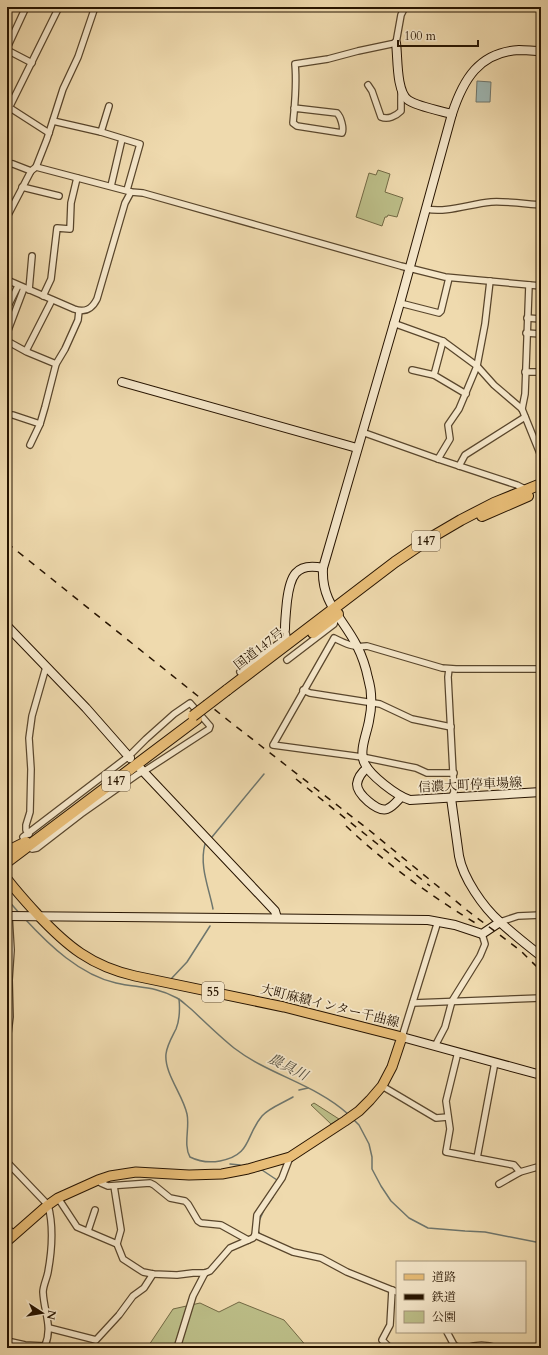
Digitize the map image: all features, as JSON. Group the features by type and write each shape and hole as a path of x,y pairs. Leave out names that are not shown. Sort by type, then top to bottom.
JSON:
{"highway":[{"name":"国道147号","path":"7,858 335,612 412,558 475,520 541,484"},
{"name":"国道147号","path":"528,492 541,491"},
{"name":"国道147号","path":"7,862 28,841"},
{"name":"147","path":"7,851 28,841"}],"main road":[{"name":"大町麻績インター千曲線","path":"7,879 36,916 72,948 100,964 117,971 284,1007 402,1036 392,1067 382,1086 357,1112 290,1157 248,1169 222,1174 189,1175 136,1172 120,1174 98,1180 58,1198 11,1232 7,1241"}],"street":[{"path":"49,133 7,106 11,104 58,7"},
{"path":"7,217 31,171 36,167 63,89 78,57 95,7"},
{"path":"401,110 401,92 396,43 401,15 405,7"},
{"path":"24,8 7,49 32,63"},
{"path":"294,108 337,113 340,116 342,133 337,134 297,126 293,123 294,108 296,85 295,64 328,59 358,50 396,43"},
{"path":"367,768 361,774 357,784 359,792 369,802 378,808 386,809 391,807 401,797 367,768 362,757 371,702 369,679 358,647 335,612 324,587 322,580 323,568 400,303 452,114 461,89 474,69 486,59 502,53 518,50 541,51"},
{"path":"368,85 372,91 381,117 384,118 394,116 401,110 408,100"},
{"path":"401,92 408,100 416,104 452,114"},
{"path":"101,132 109,106"},
{"path":"7,280 79,311 87,310 97,299 129,191 140,144 101,132 53,121"},
{"path":"111,186 122,139"},
{"path":"7,163 31,171"},
{"path":"36,167 129,191 143,193 449,278 541,286"},
{"path":"43,296 51,279 57,228 70,229 71,203 77,178"},
{"path":"22,187 59,196"},
{"path":"426,209 452,209 492,202 541,205"},
{"path":"7,332 24,288 32,256"},
{"path":"400,303 439,313 441,311 449,278"},
{"path":"438,459 450,438 448,425 459,409 477,366 485,324 490,281"},
{"path":"522,410 525,394 526,333 529,285"},
{"path":"7,308 24,288"},
{"path":"26,351 52,300"},
{"path":"30,445 40,424 56,364 65,349 78,320 79,311"},
{"path":"527,318 541,319"},
{"path":"393,323 443,341 477,366 494,385 522,410 541,456"},
{"path":"526,333 541,334"},
{"path":"7,341 56,364"},
{"path":"434,375 443,341"},
{"path":"412,370 434,375 466,394"},
{"path":"525,372 541,372"},
{"path":"122,382 357,448"},
{"path":"13,414 40,424"},
{"path":"459,466 465,455 525,417"},
{"path":"362,432 517,485 528,492"},
{"path":"240,672 287,637 285,629 289,589 291,579 295,573 306,566 312,565 323,568"},
{"path":"288,660 334,624 335,612"},
{"path":"7,626 86,708 129,757"},
{"path":"454,773 426,773 416,768 362,757 273,745 334,638 348,645 358,647 367,646 449,669 541,669"},
{"path":"28,841 129,757 146,738 174,714 190,703 210,726 209,729 141,770 37,848 32,849 28,841 26,830 30,812 31,769 29,738 32,716 46,667"},
{"path":"449,669 448,677 454,773 454,792 452,798 462,870 479,897 500,922 541,956"},
{"path":"303,690 310,693 371,702 386,706 412,720 451,727"},
{"path":"141,770 276,911 277,918"},
{"name":"信濃大町停車場線","path":"401,797 410,800 417,800 541,792"},
{"path":"482,934 500,922 518,916 541,915"},
{"path":"7,1041 10,1017 9,980 11,916 428,920 455,925 482,934"},
{"path":"438,921 402,1036 541,1075"},
{"path":"435,1046 445,1027 452,1001 480,956 485,944 482,934"},
{"path":"413,1003 541,998"},
{"path":"458,1052 447,1091 446,1101 450,1129 446,1152 514,1165 520,1172"},
{"path":"477,1158 495,1062"},
{"path":"382,1086 436,1118 448,1117"},
{"path":"114,1186 121,1230 117,1244 123,1259 143,1272 153,1274 177,1275 205,1273 210,1271 230,1248 253,1238 255,1235 257,1215 282,1178 290,1157"},
{"path":"7,1162 48,1205 52,1232 51,1258 43,1290 44,1309 49,1328 45,1346 25,1345 7,1341"},
{"path":"499,1184 520,1172 541,1166"},
{"path":"98,1180 105,1185 114,1186 150,1183 166,1196 188,1204 198,1221 201,1223 221,1225 248,1240"},
{"path":"58,1198 77,1227 117,1244"},
{"path":"88,1231 95,1210"},
{"path":"255,1235 293,1252 322,1258 347,1272 394,1291 390,1325 382,1340 390,1348"},
{"path":"176,1348 193,1296 205,1273"},
{"path":"49,1328 96,1340 119,1315 133,1296 144,1288 153,1274"},
{"path":"448,1333 454,1345 459,1348"},
{"path":"466,1348 476,1344 497,1348"}],"green space":[{"path":"378,170 390,174 385,192 403,198 397,217 388,215 385,217 382,226 356,217 369,173 376,175"},
{"path":"314,1103 339,1119 331,1124 311,1105"},
{"path":"239,1302 284,1320 308,1348 147,1348 173,1309 200,1303 219,1312"}],"water":[{"path":"477,81 491,82 490,102 476,102"}],"waterway":[{"path":"212,837 264,774"},
{"path":"205,844 203,852 204,869 213,909"},
{"name":"農具川","path":"7,899 20,914"},
{"name":"農具川","path":"25,919 55,949 78,966 103,979 116,983 154,989 177,998 234,1048 262,1065 321,1095 348,1114"},
{"path":"171,979 187,962 210,926"},
{"path":"179,999 180,1010 178,1022 167,1047 166,1061 187,1114 187,1147 190,1157 205,1162 212,1162 230,1158 238,1154 247,1144 262,1116 272,1108 293,1097"},
{"name":"農具川","path":"299,1090 308,1088"},
{"name":"農具川","path":"354,1120 359,1125 369,1144 372,1157 372,1169 381,1186 391,1201 409,1218 428,1228 485,1232 541,1243"},
{"path":"230,1164 240,1165"},
{"path":"256,1171 262,1170 277,1180"},
{"path":"268,1204 273,1197"},
{"path":"259,1221 264,1210"},
{"path":"258,1231 260,1234 268,1238"}],"railway":[{"path":"7,543 229,721 369,830 468,911 521,951 541,971"},
{"path":"296,779 430,886"},
{"path":"346,826 409,879 477,924"}]}
